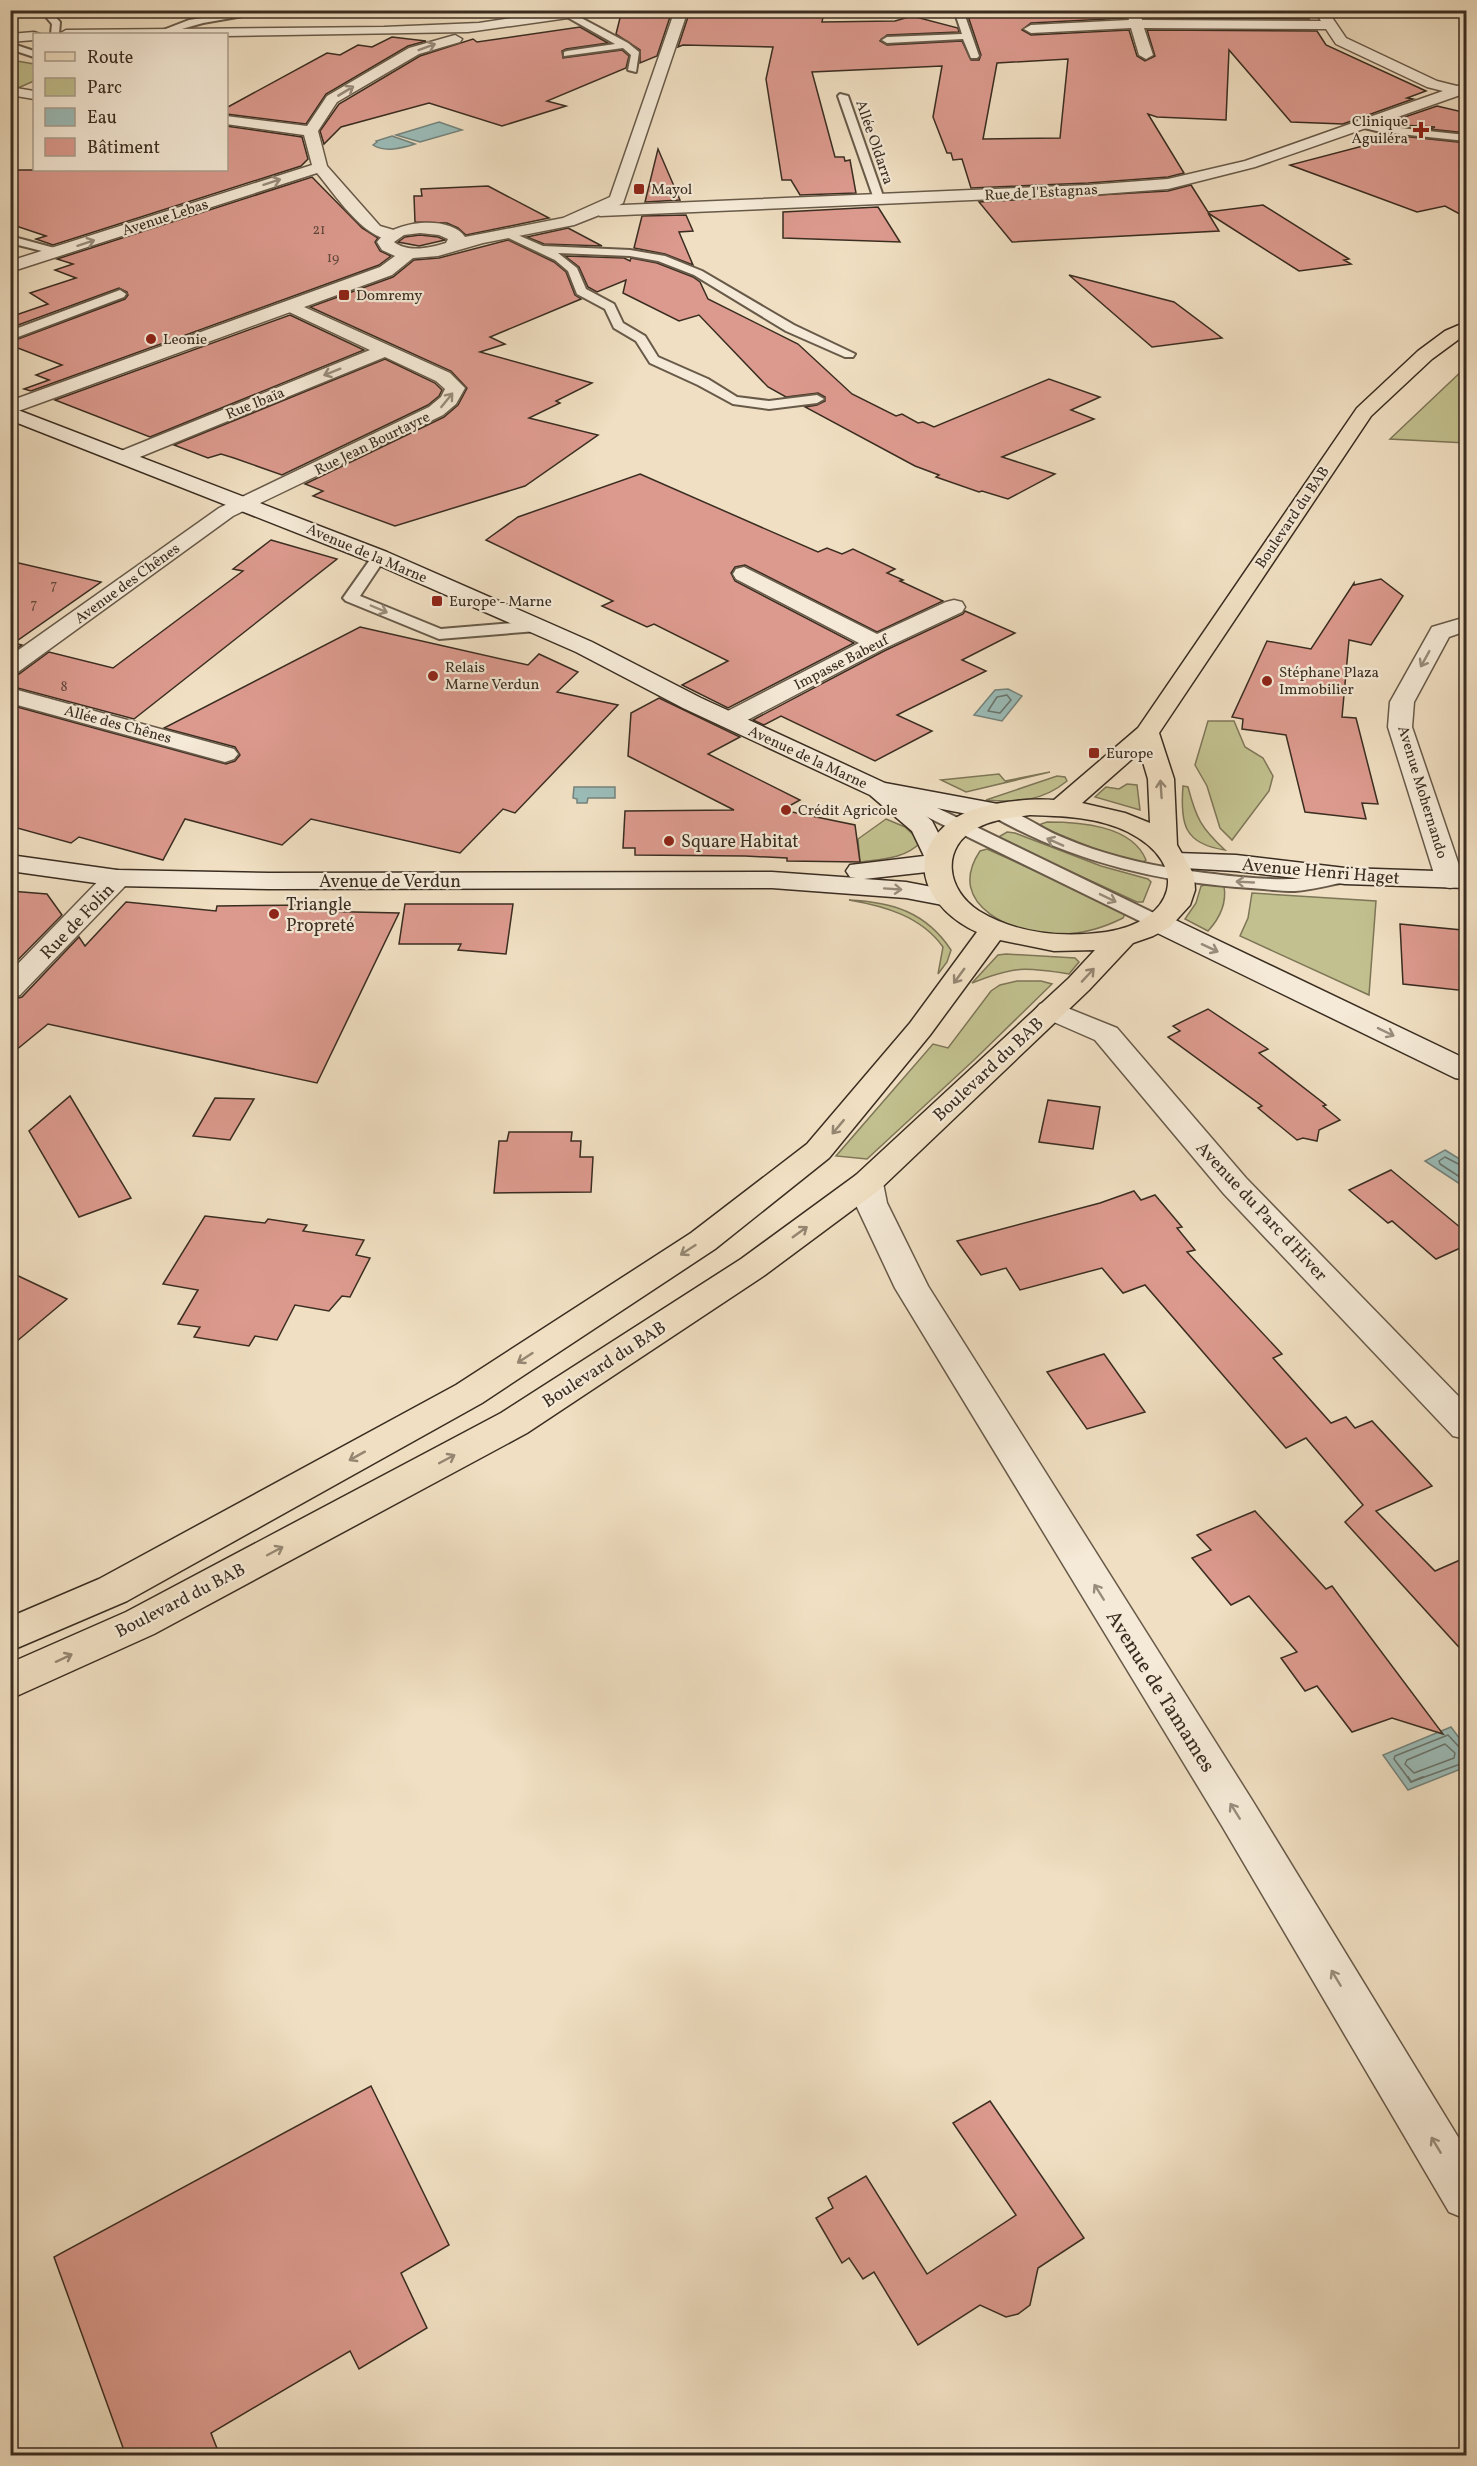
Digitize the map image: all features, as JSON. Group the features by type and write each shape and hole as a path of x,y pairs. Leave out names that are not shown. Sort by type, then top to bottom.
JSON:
{"main road":[{"name":"Boulevard du BAB","path":"1062,807 1147,734 1364,412 1416,363 1450,335 1467,327"},
{"path":"1147,734 1161,779 1181,894 1173,909 1157,922 1123,937 1092,943 1058,943 1024,939 994,929 967,915 948,898 938,880 937,859 947,840 961,827 998,812 1030,807 1062,807 1120,820 1145,831 1174,861"},
{"path":"10,1635 113,1590 469,1394 702,1241 818,1151 920,1029 994,929"},
{"name":"Boulevard du BAB","path":"10,1682 140,1623 514,1423 753,1267 867,1183 1079,984 1123,937"}],"street":[{"path":"228,36 386,35 489,26 596,10"},
{"path":"391,235 385,242 387,246 409,253 441,250 455,244 506,233 564,224 600,211 617,200 682,10"},
{"path":"1320,10 1341,41 1432,84 1463,89"},
{"path":"1031,28 1134,17 1329,25"},
{"path":"1134,17 1146,55"},
{"path":"114,33 384,31 489,26"},
{"path":"489,26 490,32 449,40 414,51 332,99 311,131 320,166 374,229 391,235 419,229 440,230 600,211"},
{"path":"12,43 33,38"},
{"name":"Rue de l'Estagnas","path":"600,211 1088,190 1168,184 1250,164 1463,89"},
{"path":"10,92 33,95"},
{"path":"228,120 311,131"},
{"name":"Avenue Lebas","path":"10,267 320,166"},
{"path":"440,230 457,237 455,244"},
{"path":"10,410 386,271 409,253"},
{"name":"Rue Jean Bourtayre","path":"247,504 436,411 449,400 455,388 443,377 293,307"},
{"name":"Rue Ibaïa","path":"123,457 386,350"},
{"name":"Avenue de la Marne","path":"10,410 123,457 379,557 584,647 729,720 878,789 998,812"},
{"name":"Avenue des Chênes","path":"10,667 226,512 247,504"},
{"path":"744,574 864,635 875,644"},
{"name":"Impasse Babeuf","path":"729,720 875,644 954,607"},
{"name":"Avenue Mohernando","path":"1458,880 1400,727 1402,702 1440,632 1467,624"},
{"name":"Allée des Chênes","path":"10,695 225,754"},
{"name":"Avenue de la Marne","path":"878,789 922,827 937,859"},
{"name":"Avenue de Verdun","path":"771,880 937,859"},
{"name":"Avenue Henri Haget","path":"1174,861 1236,863 1345,876 1458,880"},
{"name":"Avenue de Verdun","path":"10,863 117,878 269,881 771,880 906,890 948,898"},
{"name":"Rue de Folin","path":"10,989 117,878"},
{"path":"1157,922 1467,1071"},
{"name":"Avenue du Parc d'Hiver","path":"1050,1010 1106,1034 1235,1186 1467,1426"},
{"name":"Avenue de Tamames","path":"867,1183 871,1203 912,1288 1237,1813 1467,2195"}],"lane":[{"path":"44,10 57,24 55,33"},
{"path":"163,32 194,22 273,10"},
{"path":"958,10 974,56"},
{"path":"570,15 625,45 636,54 633,70"},
{"path":"887,39 967,36"},
{"path":"12,43 33,47"},
{"path":"12,43 33,54"},
{"path":"567,54 625,45"},
{"name":"Allée Oldarra","path":"843,96 879,199"},
{"path":"1364,125 1467,138"},
{"path":"506,233 559,258 573,270 581,291 610,307 618,325 641,339 649,354 664,366 703,381 733,400 748,404 786,404 817,399"},
{"path":"10,239 58,252"},
{"path":"540,249 630,253 661,258 698,273 790,328 849,354"},
{"path":"10,336 120,294"},
{"path":"379,557 351,598 439,634 537,626"},
{"path":"878,789 1157,922"},
{"path":"998,812 1026,829 1103,859 1174,861"}],"green space":[{"path":"11,60 33,64 33,81 11,91"},
{"path":"1466,367 1466,443 1390,439"},
{"path":"1208,721 1234,721 1245,747 1263,758 1273,776 1269,791 1232,840 1220,828 1207,786 1195,765"},
{"path":"1050,772 966,792 941,780 999,774 1005,781"},
{"path":"1057,776 1065,777 1067,781 1039,797 1019,801 986,800"},
{"path":"1127,784 1137,785 1140,810 1095,797 1106,787 1119,789"},
{"path":"1183,786 1188,787 1197,815 1205,829 1225,850 1201,843 1188,830 1184,821"},
{"path":"886,819 905,827 921,842 915,848 900,855 860,862 858,839"},
{"path":"1047,822 1089,825 1117,833 1129,839 1139,848 1146,860 1142,863 1112,856 1041,827 1041,824"},
{"path":"1007,832 1101,866 1148,879 1151,882 1143,902 1137,902 997,838"},
{"path":"987,849 1126,912 1123,918 1108,925 1069,934 1024,930 1006,923 990,914 978,902 971,887 971,870 980,851"},
{"path":"1201,886 1224,886 1225,893 1222,910 1208,931 1185,919 1196,903"},
{"path":"1252,893 1376,901 1369,995 1240,936 1248,918"},
{"path":"849,900 880,903 919,918 931,926 951,950 947,962 938,974 943,947 924,927 913,920 888,909"},
{"path":"998,955 1075,958 1079,962 1069,974 1030,969 999,973 972,983"},
{"path":"1017,981 1041,981 1052,984 867,1159 836,1156 933,1044 948,1048 991,991 1000,985"}],"water":[{"path":"439,122 462,130 420,142 396,135"},
{"path":"392,136 415,144 388,149 373,145 376,141"},
{"path":"1008,689 1022,696 1002,721 974,715 995,690"},
{"path":"574,787 615,787 615,798 588,798 587,803 577,803 577,799 573,798"},
{"path":"1445,1150 1466,1163 1466,1188 1425,1161"},
{"path":"1451,1727 1466,1747 1466,1767 1408,1790 1383,1755"}],"building":[{"path":"633,10 672,11 657,56 640,63 640,50 616,34 621,14"},
{"path":"759,10 822,10 824,12 822,22 895,21 912,16 958,28 959,32 887,35 880,41 887,45 962,41 971,60 979,60 981,55 968,16 1025,16 1024,13 1042,12 1125,14 1126,18 1031,23 1022,30 1031,35 1129,30 1137,56 1145,61 1155,56 1147,30 1317,31 1326,45 1426,91 1407,98 1413,99 1343,124 1291,122 1229,50 1226,120 1157,117 1148,114 1184,173 1168,177 1088,183 971,188 962,159 953,160 951,153 947,153 933,117 942,66 812,72 835,157 844,157 845,161 850,160 856,193 800,195 791,180 782,180 766,79 773,47 683,45 678,47 690,11 758,13","holes":["1068,59 1060,138 983,139 997,63"]},
{"path":"1195,10 1304,10 1309,19 1144,18 1143,14 1198,14"},
{"path":"580,27 608,43 566,49 562,51 563,58 622,50 629,56 626,68 547,101 566,106 502,126 429,103 341,127 324,144 320,131 339,104 420,56 473,39 477,42"},
{"path":"392,37 426,41 408,46 326,94 306,124 228,114 228,107 327,53 340,55 358,45 372,47"},
{"path":"1437,106 1467,113 1467,133 1429,129 1435,127 1384,124"},
{"path":"228,126 302,137 308,159 301,166 53,245 36,239 46,236 10,224 10,170 228,171"},
{"path":"1401,136 1467,143 1467,218 1445,206 1417,212 1290,165"},
{"path":"658,149 680,200 645,202"},
{"path":"312,177 362,228 378,238 375,242 380,251 391,256 379,265 31,391 24,389 49,380 36,375 62,365 10,345 10,342 125,299 128,295 119,288 10,328 10,317 48,304 30,293 76,278 55,270 73,264 57,259"},
{"path":"1191,185 1208,212 1263,205 1349,259 1344,260 1351,264 1299,271 1208,213 1219,231 1012,242 979,202 1168,191"},
{"path":"488,186 549,218 466,235 447,223 415,222 414,196 422,196 421,189"},
{"path":"878,207 900,242 783,238 783,212"},
{"path":"686,215 693,231 679,232 693,265 665,254 634,248 642,216"},
{"path":"568,228 602,246 544,244 527,237"},
{"path":"420,235 445,240 419,246 398,242 405,237"},
{"path":"508,240 554,262 566,272 575,295 581,299 490,337 505,344 480,352 592,383 556,401 560,403 529,418 598,435 525,486 395,526 313,496 323,491 305,484 444,417 458,405 467,388 451,371 310,307 393,277 414,260 439,258"},
{"path":"565,256 624,258 630,261 631,258 657,263 693,277 700,282 708,299 798,344 852,394 896,416 902,414 918,423 923,422 934,427 1049,379 1100,397 1071,410 1094,419 1002,457 1055,474 1008,499 979,492 936,477 939,475 915,466 805,407 825,401 825,397 818,393 786,397 768,387 699,315 679,321 623,293 626,280 597,292 588,287 579,267"},
{"path":"1069,275 1174,302 1222,338 1152,347"},
{"path":"290,315 364,350 150,437 55,400"},
{"path":"385,359 435,383 442,390 439,396 428,405 282,475 221,454 208,458 174,445"},
{"path":"640,474 818,552 827,548 842,554 853,549 895,569 887,573 903,580 900,581 943,601 877,632 745,565 735,567 731,573 735,581 854,643 728,708 682,685 728,661 654,624 647,627 602,606 613,601 486,540 518,517"},
{"path":"271,540 337,559 134,719 10,686 10,676 19,674 49,652 113,668 243,571 233,569"},
{"path":"10,561 101,582 14,643 22,645 10,653"},
{"path":"1381,579 1403,596 1371,645 1349,640 1342,717 1356,718 1378,804 1362,803 1366,819 1305,812 1286,735 1242,729 1243,719 1232,717 1267,641 1311,649 1354,583 1354,585"},
{"path":"965,611 1015,633 962,660 986,671 897,715 932,731 875,761 781,716 764,725 753,720 884,651 963,614"},
{"path":"360,627 528,665 539,654 578,672 557,692 618,705 515,813 503,809 460,853 311,819 282,845 185,819 163,860 79,837 71,843 10,826 10,705 226,764 235,761 240,755 235,747 164,728"},
{"path":"659,698 740,737 708,754 800,800 782,810 855,825 860,862 787,861 787,858 745,856 635,855 635,848 623,848 625,811 734,810 628,756 631,713"},
{"path":"10,891 47,894 62,915 10,968"},
{"path":"126,902 216,911 217,906 313,905 309,911 399,913 317,1083 48,1024 10,1055 10,1000 22,997 79,937 85,946"},
{"path":"405,904 513,904 506,954 458,950 461,944 399,944"},
{"path":"1400,924 1462,930 1467,991 1403,984"},
{"path":"1208,1009 1268,1049 1259,1053 1326,1105 1323,1106 1340,1120 1319,1130 1317,1141 1303,1138 1297,1140 1258,1108 1262,1106 1168,1037 1180,1031 1173,1026"},
{"path":"70,1096 131,1198 79,1217 29,1131"},
{"path":"215,1098 254,1099 230,1140 193,1136"},
{"path":"1048,1100 1100,1107 1093,1149 1039,1142"},
{"path":"509,1132 572,1132 571,1141 581,1141 580,1157 593,1157 591,1192 494,1193 499,1141 507,1141"},
{"path":"1391,1170 1467,1233 1467,1245 1436,1259 1392,1221 1388,1223 1349,1190"},
{"path":"1134,1191 1141,1200 1155,1195 1182,1227 1177,1228 1195,1250 1187,1252 1282,1354 1273,1358 1331,1423 1346,1417 1355,1428 1372,1421 1432,1486 1376,1511 1435,1571 1467,1557 1467,1656 1345,1522 1363,1505 1306,1438 1286,1448 1145,1285 1123,1293 1102,1268 1020,1290 1006,1268 981,1275 957,1241 1100,1203"},
{"path":"205,1216 265,1223 268,1219 307,1225 303,1231 364,1240 356,1255 370,1258 350,1297 342,1296 329,1311 295,1305 277,1340 255,1336 249,1346 194,1337 200,1327 178,1324 198,1290 163,1284"},
{"path":"10,1272 67,1299 10,1347"},
{"path":"1104,1354 1145,1412 1087,1429 1047,1372"},
{"path":"1255,1511 1326,1589 1332,1586 1443,1734 1392,1718 1352,1732 1317,1686 1305,1691 1281,1658 1297,1652 1249,1596 1231,1605 1192,1558 1211,1550 1197,1535"},
{"path":"371,2086 449,2245 401,2273 427,2328 359,2369 350,2351 211,2433 220,2456 126,2456 54,2257"},
{"path":"990,2101 1084,2238 1038,2268 1030,2305 1018,2314 1006,2317 980,2305 918,2345 874,2272 863,2279 849,2258 842,2263 816,2218 833,2208 828,2198 866,2176 927,2274 1016,2215 953,2123"}],"place":[{"name":"Clinique Aguiléra","path":"1421,130"},
{"name":"Mayol","path":"639,189"},
{"name":"Domremy","path":"344,295"},
{"name":"Leonie","path":"151,339"},
{"name":"Europe - Marne","path":"437,601"},
{"name":"Relais Marne Verdun","path":"433,676"},
{"name":"Stéphane Plaza Immobilier","path":"1267,681"},
{"name":"Europe","path":"1094,753"},
{"name":"Crédit Agricole","path":"786,810"},
{"name":"Square Habitat","path":"669,841"},
{"name":"Triangle Propreté","path":"274,914"}]}
